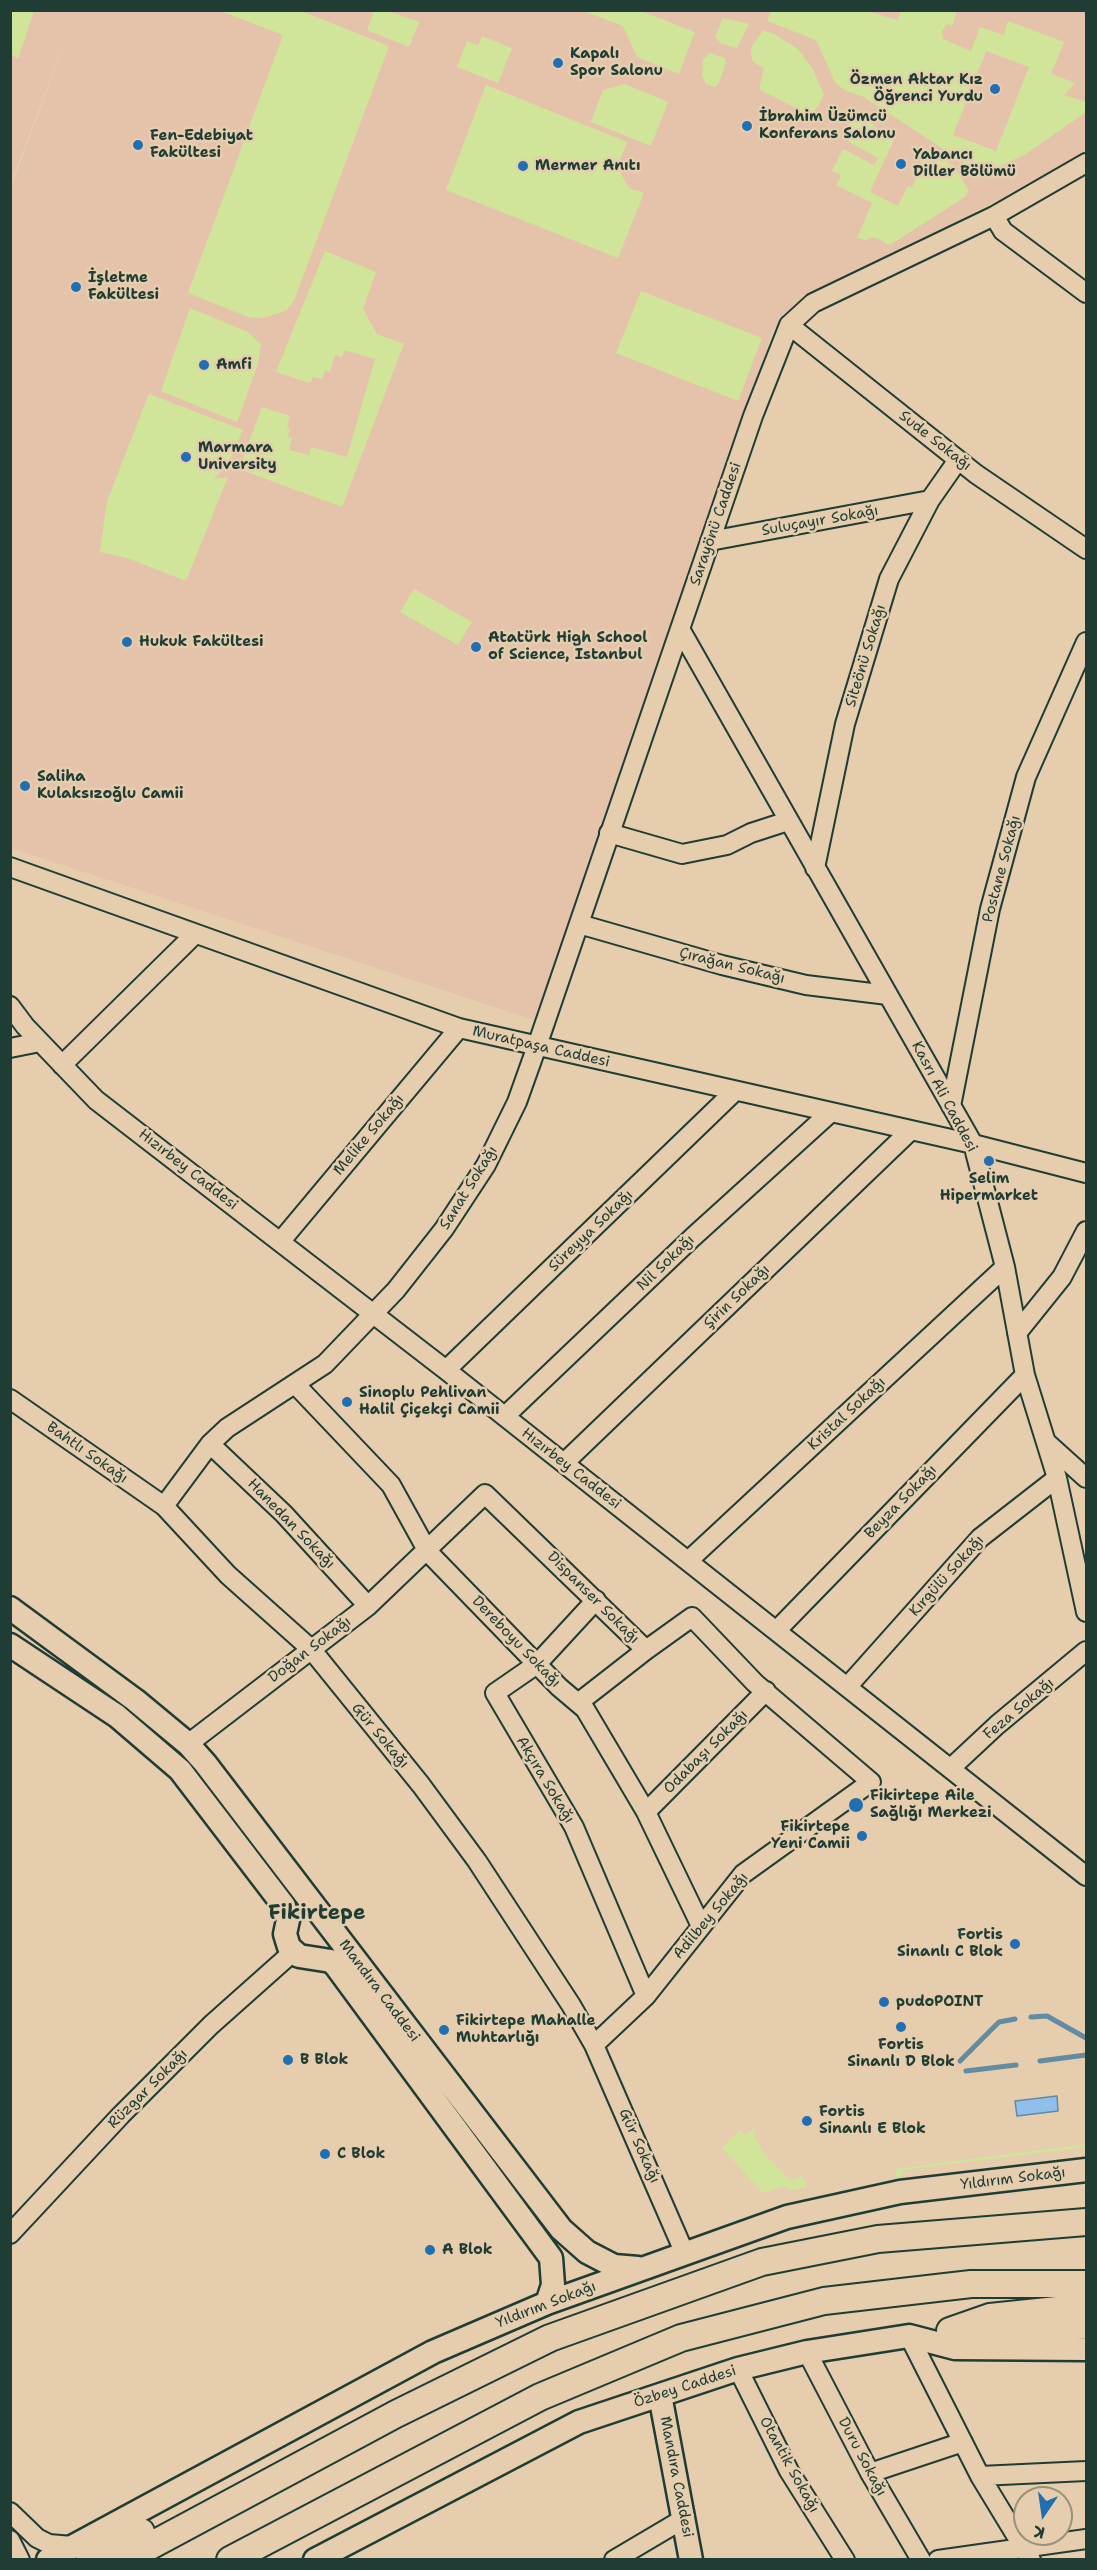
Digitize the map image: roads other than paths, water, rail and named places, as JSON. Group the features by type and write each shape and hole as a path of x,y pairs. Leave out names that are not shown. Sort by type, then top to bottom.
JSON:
{"highway":[{"path":"80,2553 396,2397 550,2338 762,2262 878,2239 1086,2208"},
{"path":"878,2239 1086,2222"},
{"path":"230,2559 540,2397 681,2338 824,2301 971,2284 1086,2284"},
{"path":"950,2331 990,2317 1086,2307"},
{"path":"124,2559 396,2414 550,2338"}],"main road":[{"name":"Mandıra Caddesi","path":"10,1608 135,1700 188,1744 205,1762 561,2229 587,2252 614,2266 643,2269"},
{"path":"10,1645 117,1716 180,1770 284,1906 286,1941 303,1955 329,1945 331,1931 325,1920 300,1914 287,1927"},
{"name":"Mandıra Caddesi","path":"303,1955 331,1961 336,1966 551,2258 553,2285 547,2303"},
{"name":"Yıldırım Sokağı","path":"48,2559 80,2553 433,2352 547,2303 787,2217 900,2192 1086,2170"},
{"path":"964,2184 1086,2184"},
{"path":"909,2336 950,2331 1086,2327"},
{"name":"Özbey Caddesi","path":"315,2559 579,2422 738,2369 807,2352 909,2336 955,2348 1086,2349"},
{"name":"Mandıra Caddesi","path":"660,2395 691,2559"}],"street":[{"name":"Sarayönü Caddesi","path":"537,1046 753,416 789,326 813,303 994,216 1086,163"},
{"path":"994,216 1003,231 1086,293"},
{"name":"Sude Sokağı","path":"789,326 958,460 1086,549"},
{"name":"Siteönü Sokağı","path":"815,868 845,724 889,579 930,500 958,460"},
{"name":"Suluçayır Sokağı","path":"710,541 930,500"},
{"name":"Kasrı Ali Caddesi","path":"680,630 973,1144 1005,1267 1025,1375 1080,1551 1086,1612"},
{"name":"Postane Sokağı","path":"951,1106 990,909 1026,777 1086,642"},
{"path":"609,833 682,854 727,845 751,833 788,820"},
{"name":"Muratpaşa Caddesi","path":"10,867 459,1028 973,1144 1086,1173"},
{"name":"Çırağan Sokağı","path":"579,924 806,985 888,995"},
{"path":"62,1065 194,934"},
{"name":"Hızırbey Caddesi","path":"10,1006 40,1042 96,1100 505,1416 952,1767 1086,1876"},
{"name":"Melike Sokağı","path":"280,1242 459,1028"},
{"path":"10,1048 40,1042"},
{"name":"Sanat Sokağı","path":"373,1314 396,1290 437,1238 486,1166 517,1102 537,1046"},
{"name":"Süreyya Sokağı","path":"446,1370 735,1091"},
{"name":"Nil Sokağı","path":"505,1416 693,1237 831,1112"},
{"name":"Şirin Sokağı","path":"564,1463 910,1131"},
{"path":"1017,1333 1062,1277 1086,1231"},
{"name":"Kristal Sokağı","path":"688,1561 1005,1267"},
{"path":"164,1506 210,1444 227,1428 325,1364 373,1314"},
{"name":"Beyza Sokağı","path":"777,1630 1025,1375"},
{"name":"Dereboyu Sokağı","path":"295,1384 391,1485 428,1552 537,1664 585,1709 646,1812 701,1926"},
{"name":"Bahtlı Sokağı","path":"10,1399 164,1506"},
{"path":"1046,1442 1086,1478"},
{"name":"Hanedan Sokağı","path":"210,1444 284,1514 368,1606"},
{"name":"Kırgülü Sokağı","path":"848,1686 980,1538 1057,1478"},
{"name":"Dispanser Sokağı","path":"428,1552 486,1494 646,1650 692,1617 766,1692 871,1782"},
{"name":"Gür Sokağı","path":"164,1506 228,1575 311,1649 421,1785 477,1861 571,2005 594,2045 685,2254"},
{"path":"1080,1551 1086,1568"},
{"name":"Doğan Sokağı","path":"188,1744 368,1606 428,1552"},
{"name":"Akçıra Sokağı","path":"596,1600 537,1664 495,1693 574,1827 646,1996"},
{"path":"578,1703 646,1650"},
{"name":"Feza Sokağı","path":"952,1767 997,1725 1086,1651"},
{"name":"Odabaşı Sokağı","path":"646,1812 766,1692"},
{"name":"Adilbey Sokağı","path":"594,2045 646,1996 744,1874 871,1782"},
{"name":"Rüzgar Sokağı","path":"10,2234 121,2115 211,2025 303,1955"},
{"path":"909,2336 980,2476 1027,2553"},
{"name":"Duru Sokağı","path":"807,2352 870,2473 921,2559"},
{"name":"Otantik Sokağı","path":"738,2369 789,2471 845,2559"},
{"path":"870,2473 963,2442"},
{"path":"980,2476 1086,2471"},
{"path":"10,2512 37,2538 80,2553"},
{"path":"614,2559 685,2518"},
{"path":"938,2559 1027,2553 1086,2539"},
{"path":"10,2540 20,2559"}],"water":[{"path":"1057,2096 1058,2111 1017,2116 1015,2101"}],"waterway":[{"path":"1031,2017 1047,2016 1086,2038"},
{"path":"960,2061 999,2022 1015,2019"},
{"path":"1040,2061 1086,2055"},
{"path":"966,2071 1016,2065"}],"place":[{"name":"Kapalı Spor Salonu","path":"558,63"},
{"name":"Özmen Aktar Kız Öğrenci Yurdu","path":"995,89"},
{"name":"İbrahim Üzümcü Konferans Salonu","path":"747,126"},
{"name":"Fen-Edebiyat Fakültesi","path":"138,145"},
{"name":"Yabancı Diller Bölümü","path":"901,164"},
{"name":"Mermer Anıtı","path":"523,166"},
{"name":"İşletme Fakültesi","path":"76,287"},
{"name":"Amfi","path":"204,365"},
{"name":"Marmara University","path":"186,457"},
{"name":"Hukuk Fakültesi","path":"127,642"},
{"name":"Atatürk High School of Science, Istanbul","path":"476,647"},
{"name":"Saliha Kulaksızoğlu Camii","path":"25,786"},
{"name":"Selim Hipermarket","path":"989,1161"},
{"name":"Sinoplu Pehlivan Halil Çiçekçi Camii","path":"347,1402"},
{"name":"Fikirtepe Aile Sağlığı Merkezi","path":"856,1805"},
{"name":"Fikirtepe Yeni Camii","path":"862,1836"},
{"name":"Fortis Sinanlı C Blok","path":"1015,1944"},
{"name":"pudoPOINT","path":"884,2002"},
{"name":"Fortis Sinanlı D Blok","path":"901,2027"},
{"name":"Fikirtepe Mahalle Muhtarlığı","path":"444,2030"},
{"name":"B Blok","path":"288,2060"},
{"name":"Fortis Sinanlı E Blok","path":"807,2121"},
{"name":"C Blok","path":"325,2154"},
{"name":"A Blok","path":"430,2250"}],"district":[{"name":"Fikirtepe","path":"317,1914"}]}
